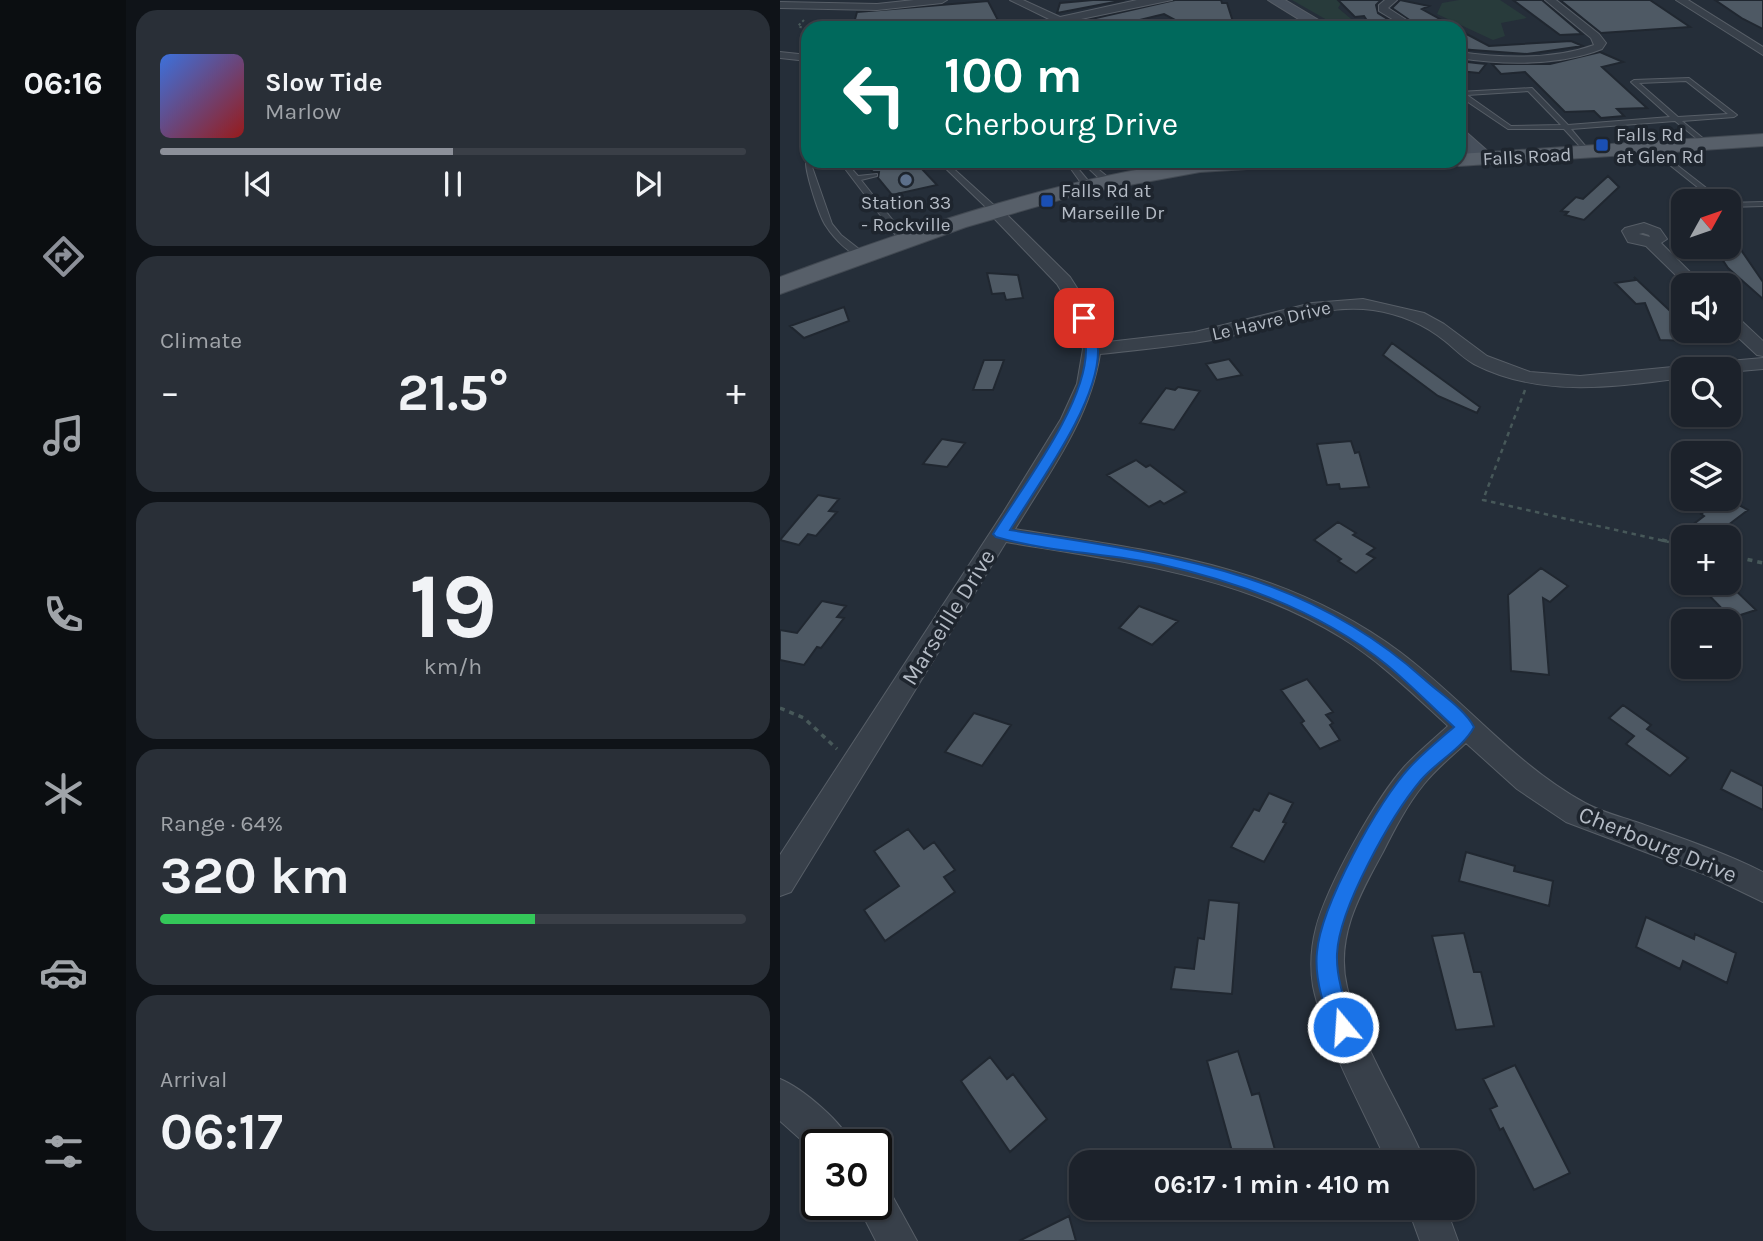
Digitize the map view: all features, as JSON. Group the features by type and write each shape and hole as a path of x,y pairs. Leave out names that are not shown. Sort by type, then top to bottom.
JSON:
{"main road":[{"path":"1275,0 1314,21"},
{"name":"Falls Road","path":"1466,160 1762,140"},
{"path":"1466,142 1485,159"},
{"path":"780,286 903,239 994,210 1097,183 1182,168"}],"street":[{"path":"780,5 877,7 942,0"},
{"path":"1015,0 1061,21 1145,1 1167,0"},
{"path":"1392,0 1384,5 1383,9 1403,21"},
{"path":"1466,56 1506,59 1574,54 1598,47 1600,43 1595,36 1550,0"},
{"path":"1681,0 1762,52"},
{"path":"780,55 801,57"},
{"name":"Marseille Drive","path":"780,881 1001,534 1071,419 1086,384 1092,349 1084,318 1064,281 994,210"},
{"path":"1651,242 1683,273"},
{"name":"Le Havre Drive","path":"1092,349 1184,339 1251,326 1309,307 1362,304 1389,308 1418,317 1446,332 1480,360 1530,379 1589,383 1671,373"},
{"path":"1741,331 1762,351"},
{"path":"1741,365 1762,363"},
{"name":"Cherbourg Drive","path":"1001,534 1157,559 1235,578 1280,595 1349,631 1391,660 1527,781 1576,813 1720,866 1762,888"},
{"path":"1400,1150 1343,1027 1330,986 1327,954 1332,926 1346,891 1395,800 1416,772 1465,727"},
{"path":"780,1097 816,1129"},
{"path":"886,1220 898,1241"},
{"path":"1431,1220 1439,1241"}],"lane":[{"path":"1466,98 1510,128 1566,127 1676,119 1710,117 1734,115 1687,79 1634,82 1676,119 1708,145"},
{"path":"1466,94 1530,89 1588,153"},
{"path":"1653,149 1704,189"},
{"path":"809,168 828,224 838,237 861,255"},
{"path":"848,168 903,239"},
{"path":"948,168 994,210"},
{"path":"1075,168 1097,183"},
{"path":"1088,168 1097,183"},
{"path":"856,179 875,175"},
{"path":"1741,205 1762,204"}],"path":[{"path":"1530,379 1483,500 1671,542"},
{"path":"1741,558 1762,563"},
{"path":"780,708 804,718 837,749 861,756"}],"shaded area":[{"path":"1292,0 1343,0 1338,8 1354,21 1329,21"},
{"path":"1459,0 1500,0 1527,18 1501,23 1505,36 1493,40 1466,27 1466,21 1452,21 1437,14 1442,3"}],"building":[{"path":"1125,0 1057,13 1060,3"},
{"path":"1175,0 1221,0 1222,3 1227,3 1233,21 1177,21 1164,14 1136,21 1083,21"},
{"path":"1338,0 1381,0 1376,5 1378,13 1391,21 1367,21 1364,16 1355,17"},
{"path":"1400,0 1429,6 1422,9 1443,21 1411,21 1392,8"},
{"path":"1513,0 1542,0 1582,34 1560,35"},
{"path":"1560,0 1650,0 1690,27 1601,33"},
{"path":"1715,0 1763,0 1763,29 1743,19"},
{"path":"988,1 998,21 855,21 857,12"},
{"path":"1466,34 1489,46 1571,41 1583,46 1527,54 1466,50"},
{"path":"1600,52 1623,62 1602,67 1647,108 1617,109 1624,116 1601,118 1594,111 1565,112 1525,72 1501,74 1492,64 1550,64"},
{"path":"1466,62 1486,64 1479,73 1466,72"},
{"name":"Station 33 - Rockville","path":"869,168 918,168 937,185 892,195 878,178 879,172 873,172"},
{"path":"1608,176 1619,187 1584,220 1565,215 1568,212 1561,211 1576,197 1583,199"},
{"path":"1741,250 1763,282 1763,299 1741,280 1741,273 1734,273 1722,259 1741,259"},
{"path":"987,273 1018,275 1023,298 1006,300 1004,293 992,294"},
{"path":"1634,277 1671,312 1671,340 1660,340 1645,303 1636,304 1615,283 1636,280"},
{"path":"844,307 849,321 804,338 790,326"},
{"path":"1392,343 1480,407 1477,413 1438,396 1383,355"},
{"path":"1229,359 1242,375 1217,380 1206,364"},
{"path":"984,360 1004,360 993,390 973,390"},
{"path":"1178,387 1200,391 1174,430 1140,423 1166,388 1175,390"},
{"path":"942,439 965,443 947,467 923,464"},
{"path":"1351,441 1355,453 1359,452 1369,487 1340,489 1339,484 1327,485 1317,444"},
{"path":"1136,460 1146,467 1150,465 1186,492 1164,504 1160,501 1149,507 1107,475"},
{"path":"818,495 839,499 829,511 837,512 816,536 808,534 799,545 780,540"},
{"path":"1741,506 1748,510 1728,525 1698,525 1695,523 1704,516 1701,514 1705,511 1741,511"},
{"path":"1338,522 1375,548 1367,554 1375,558 1356,573 1314,540"},
{"path":"1541,568 1568,586 1550,602 1543,598 1549,675 1511,671 1508,595"},
{"path":"1709,595 1740,595 1756,610 1741,615 1741,609 1722,609"},
{"path":"822,601 846,606 837,617 844,618 804,665 780,660 780,630 797,633"},
{"path":"1139,606 1178,621 1152,645 1119,628"},
{"path":"1307,679 1333,712 1326,715 1333,723 1330,725 1340,740 1320,749 1281,690"},
{"path":"1623,705 1651,725 1647,729 1688,758 1670,776 1626,744 1634,736 1609,718"},
{"path":"974,713 1011,725 982,766 945,752"},
{"path":"1731,770 1763,786 1763,810 1721,789"},
{"path":"1269,793 1293,803 1283,822 1286,823 1264,862 1231,847 1254,809 1259,811"},
{"path":"908,829 924,849 934,842 955,870 944,877 955,892 885,941 864,910 899,886 874,851"},
{"path":"1466,852 1515,866 1514,871 1553,881 1549,906 1459,881"},
{"path":"1209,900 1239,903 1232,994 1171,989 1175,967 1194,969 1198,938 1204,939"},
{"path":"1646,917 1694,939 1695,934 1736,953 1727,983 1683,961 1680,969 1636,947"},
{"path":"1464,933 1474,972 1481,972 1494,1026 1456,1030 1432,936"},
{"path":"1238,1051 1252,1095 1259,1093 1275,1150 1232,1150 1207,1061"},
{"path":"990,1057 1007,1079 1013,1074 1047,1119 1010,1152 961,1081"},
{"path":"1515,1065 1570,1173 1534,1190 1503,1128 1500,1130 1490,1109 1497,1106 1483,1079"},
{"path":"1069,1216 1076,1241 1019,1241"}],"place":[{"name":"Falls Rd at Glen Rd","path":"1602,145"},
{"name":"Station 33 - Rockville","path":"906,180"},
{"name":"Falls Rd at Marseille Dr","path":"1047,201"}],"route":[{"path":"1084,318 1092,349 1086,384 1071,419 1001,534 1190,566 1235,578 1280,595 1349,631 1391,660 1465,727 1416,772 1395,800 1346,891 1332,926 1327,954 1330,986 1343,1027"}]}
